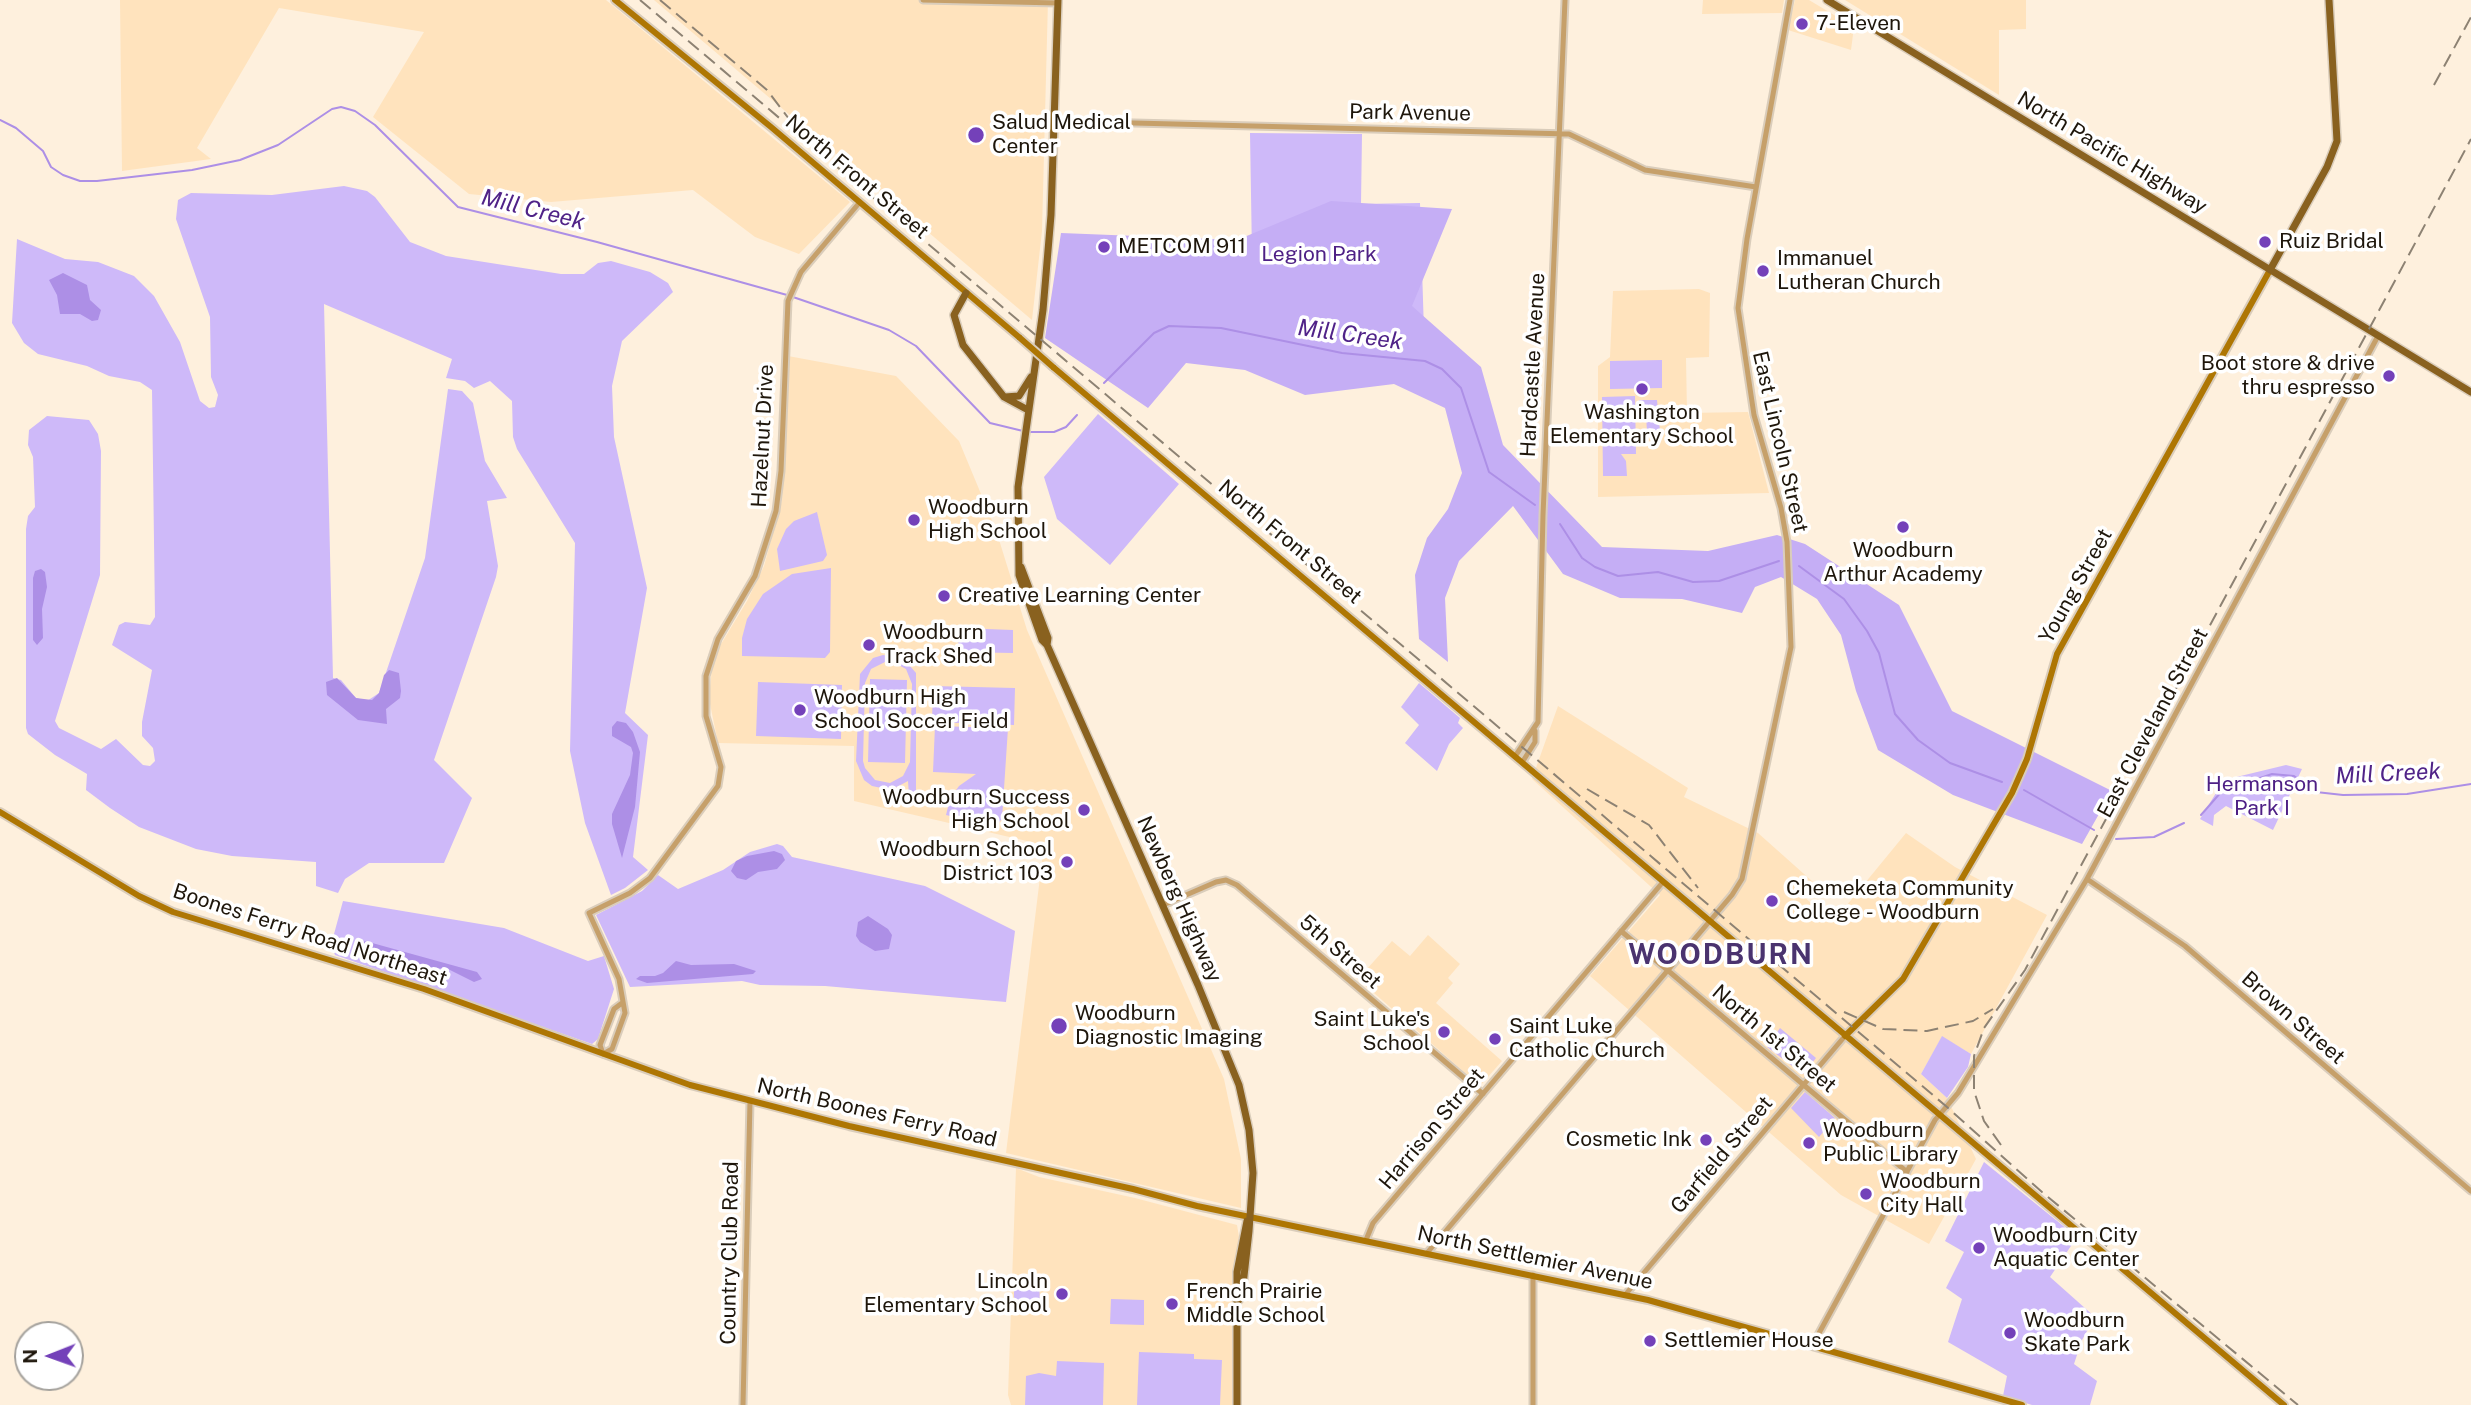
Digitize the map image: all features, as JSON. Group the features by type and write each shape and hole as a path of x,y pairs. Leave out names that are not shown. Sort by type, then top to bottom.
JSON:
{"main road":[{"name":"North Front Street","path":"615,0 860,202 2284,1405"},
{"name":"North Pacific Highway","path":"1827,0 2471,393"},
{"name":"Young Street","path":"1845,1036 1903,979 2012,793 2027,759 2057,653 2270,270 2336,145 2329,0"},
{"name":"Newberg Highway","path":"1058,2 1049,252 1017,499 1021,566 1026,573 1047,645 1163,905 1239,1085 1253,1163 1248,1217 1243,1230 1237,1272 1237,1405"},
{"path":"966,293 955,313 958,336 1004,397 1028,410"},
{"path":"1004,397 1021,394 1035,368"},
{"name":"Boones Ferry Road Northeast","path":"0,812 139,896 173,912 353,965 505,1018"},
{"name":"North Boones Ferry Road","path":"505,1018 690,1085 1248,1217"},
{"name":"North Settlemier Avenue","path":"1248,1217 1625,1295 2022,1405"}],"street":[{"path":"923,0 1058,2"},
{"name":"Hardcastle Avenue","path":"1522,761 1535,741 1538,722 1541,568 1565,0"},
{"name":"East Lincoln Street","path":"1427,1253 1732,895 1742,879 1791,647 1787,542 1781,508 1756,425 1738,318 1744,254 1790,0"},
{"name":"Park Avenue","path":"1055,121 1559,134 1580,138 1645,170 1756,187"},
{"name":"Hazelnut Drive","path":"622,1003 619,979 589,912 630,893 650,878 710,799 720,781 720,762 705,709 706,676 718,639 755,576 776,511 780,481 788,301 801,272 860,202"},
{"name":"East Cleveland Street","path":"1812,1346 1940,1115 1958,1093 2087,879 2378,336"},
{"path":"1516,755 1535,731"},
{"name":"Brown Street","path":"2087,879 2185,946 2471,1191"},
{"name":"5th Street","path":"1163,905 1216,882 1226,880 1237,885 1483,1094"},
{"name":"Harrison Street","path":"1366,1240 1373,1223 1663,882"},
{"name":"North 1st Street","path":"1621,930 1907,1172"},
{"path":"622,1003 625,1013 621,1025 612,1049 603,1054 600,1045 614,1009 622,1003"},
{"name":"Garfield Street","path":"1625,1295 1845,1036"},
{"name":"Country Club Road","path":"743,1405 750,1101"},
{"path":"1533,1275 1533,1405"}],"shaded area":[{"path":"120,0 606,0 850,202 799,254 755,237 693,190 551,202 469,194 373,117 424,32 279,8 197,148 211,159 122,171"},
{"path":"654,0 1048,0 1042,231 1032,320"},
{"path":"1703,0 1784,0 1782,13 1702,14"},
{"path":"1795,0 1809,0 1854,27 1851,50 1788,30"},
{"path":"1845,0 2026,0 2026,29 1999,30 1999,95"},
{"path":"63,273 87,285 90,300 101,310 98,320 92,321 80,314 60,314 57,295 49,280"},
{"name":"Washington Elementary School","path":"1699,289 1710,293 1709,357 1686,358 1687,413 1748,412 1769,493 1598,497 1598,366 1610,357 1613,291"},
{"path":"788,356 896,376 959,441 996,530 1027,630 1224,1079 1241,1159 1241,1208 1006,1153 1044,845 854,801 854,746 718,743 709,699 712,667 718,649 764,566 782,500"},
{"path":"41,569 45,572 47,587 42,609 43,638 37,645 33,640 33,578 35,571"},
{"path":"389,670 399,673 401,691 400,698 386,709 387,724 358,720 327,695 326,682 337,678 356,698 372,700 379,693 384,675"},
{"path":"1558,706 1688,788 1684,797 1758,833 1813,882 1803,896 1833,922 1906,833 1955,867 2047,915 1971,1054 1942,1037 1921,1074 1947,1098 1976,1159 1929,1244 1841,1195 1590,976 1660,895 1532,779"},
{"path":"617,721 626,723 633,732 640,752 635,807 622,858 612,824 612,814 630,775 633,753 631,747 612,736 612,727"},
{"path":"774,851 782,854 785,860 777,869 758,872 746,880 737,878 731,871 736,861"},
{"path":"868,916 888,929 892,935 889,949 875,951 860,942 856,936 858,922"},
{"name":"Saint Luke's School","path":"1428,935 1460,964 1448,978 1453,983 1436,1003 1502,1061 1480,1086 1358,979 1392,941 1410,956"},
{"path":"365,941 477,972 482,979 474,982 448,969 416,967 366,954 360,945"},
{"path":"676,961 691,965 734,964 756,971 753,974 647,983 636,979 663,973"},
{"path":"1016,1168 1039,1177 1135,1198 1237,1225 1239,1237 1234,1274 1232,1405 1011,1405 1008,1395"}],"green space":[{"name":"Legion Park","path":"1250,133 1362,134 1361,204 1420,203 1424,332 1253,316"},
{"path":"344,186 367,191 375,197 410,242 446,256 561,274 584,274 598,263 611,261 650,272 668,283 673,292 622,341 612,386 614,437 647,588 625,713 648,735 633,857 648,870 611,895 585,823 570,751 575,543 517,449 513,437 512,401 490,381 474,388 465,381 446,378 452,359 324,304 333,678 341,680 356,698 367,701 379,693 425,558 448,389 462,391 473,403 485,461 507,498 487,501 498,566 496,577 434,760 472,798 444,863 369,863 345,879 338,893 316,886 316,862 232,856 196,849 139,827 110,808 86,790 87,774 55,755 28,734 26,529 28,516 35,507 33,457 28,445 29,430 47,416 89,420 98,434 101,451 100,575 55,721 59,728 101,749 116,739 143,765 150,766 155,761 153,748 142,736 152,670 112,645 119,625 125,622 150,625 155,617 152,390 140,382 109,376 87,366 38,354 24,343 12,323 17,239 65,259 98,262 134,276 154,296 180,342 200,401 209,408 215,407 218,395 211,377 210,317 176,219 178,200 191,193 272,195"},
{"path":"1331,201 1452,209 1412,306 1481,367 1503,445 1602,547 1708,551 1777,535 1805,544 1899,605 1952,711 2112,791 2082,844 1953,795 1878,750 1856,691 1841,635 1817,599 1781,577 1755,587 1742,613 1682,599 1620,598 1563,574 1513,506 1459,561 1445,598 1448,662 1419,639 1415,575 1427,538 1448,509 1462,473 1445,408 1394,384 1305,395 1245,370 1186,363 1148,408 1045,338 1061,233 1237,240"},
{"path":"1662,360 1662,388 1610,389 1610,361"},
{"path":"1635,396 1636,454 1621,454 1626,461 1627,476 1603,476 1602,397"},
{"path":"1639,400 1657,400 1660,431 1647,431 1646,416 1639,416"},
{"path":"1098,414 1179,484 1110,565 1057,519 1044,477"},
{"path":"817,512 827,555 823,561 780,571 777,549 786,529 794,521"},
{"path":"831,568 830,652 825,658 742,656 742,638 747,619 763,594 792,574"},
{"path":"959,628 1013,630 1013,653 958,652"},
{"path":"883,655 903,658 916,673 916,796 909,796 908,781 891,790 872,786 864,780 856,761 860,674 873,658","holes":["885,662 893,662 906,669 912,684 910,762 903,776 890,783 875,780 863,761 865,683 871,669"]},
{"path":"870,679 907,680 905,763 868,762"},
{"name":"Woodburn High School Soccer Field","path":"758,682 842,685 841,739 756,736"},
{"path":"1419,683 1460,718 1458,723 1463,728 1449,744 1437,771 1405,743 1419,725 1401,707"},
{"path":"933,686 1015,688 1014,725 932,722"},
{"path":"935,726 1008,728 1002,819 994,827 946,815 950,799 959,786 976,774 933,772"},
{"name":"Hermanson Park I","path":"2286,765 2302,769 2273,830 2226,806 2214,815 2213,826 2200,819 2224,780"},
{"path":"777,844 783,846 792,857 925,886 1015,931 1006,1002 825,986 760,985 742,981 630,987 596,915 642,891 658,875 678,889 723,870 750,852"},
{"path":"343,901 504,928 588,961 604,956 614,989 598,1039 592,1044 335,955 331,945"},
{"path":"1780,1028 1816,1058 1803,1074 1767,1047"},
{"path":"1942,1036 1971,1054 1968,1067 1947,1098 1921,1074"},
{"path":"1805,1092 1835,1118 1819,1137 1791,1108"},
{"path":"1984,1162 2077,1237 2050,1277 2095,1317 2082,1340 2074,1364 2097,1381 2090,1405 2032,1405 2003,1396 2007,1376 1948,1342 1962,1299 1946,1288 1964,1252 1945,1241"},
{"path":"1019,1275 1039,1279 1040,1304 1014,1302 1014,1282"},
{"path":"1111,1299 1144,1300 1144,1325 1110,1324"},
{"path":"1139,1352 1194,1354 1194,1359 1222,1360 1220,1405 1137,1405"},
{"path":"1057,1361 1104,1363 1103,1405 1025,1405 1026,1376 1039,1373 1056,1376"}],"waterway":[{"name":"Mill Creek","path":"0,120 16,128 43,151 51,167 63,175 80,181 97,181 192,170 240,160 278,145 332,109 341,107 355,111 375,125 458,207 597,242 787,295"},
{"name":"Mill Creek","path":"793,297 889,330 916,346 990,423 1023,431"},
{"name":"Mill Creek","path":"1104,383 1154,333 1169,326 1221,328 1342,353 1425,361 1442,369 1461,388 1489,472 1535,505"},
{"name":"Mill Creek","path":"1029,432 1054,432 1066,427 1077,415"},
{"name":"Mill Creek","path":"1560,524 1582,558 1595,567 1618,576 1658,572 1693,582 1719,581 1779,561"},
{"name":"Mill Creek","path":"1799,566 1844,599 1867,631 1879,653 1895,714 1918,740 1950,763 2002,782"},
{"name":"Mill Creek","path":"2201,815 2222,791 2272,774 2294,776 2316,792 2343,795 2407,794 2471,784"},
{"name":"Mill Creek","path":"2024,790 2094,830"},
{"name":"Mill Creek","path":"2116,839 2154,837 2184,823"}],"railway":[{"path":"640,0 1947,1107 2042,1192 2298,1405"},
{"path":"660,0 767,90 789,119"},
{"path":"2434,85 2471,17"},
{"path":"2001,1145 1984,1121 1974,1091 1974,1056 1984,1028 2025,970 2471,139"},
{"path":"1587,789 1649,825 1698,888"},
{"path":"1844,1012 1883,1029 1927,1031 1973,1021 1993,1009"}],"place":[{"name":"7-Eleven","path":"1802,24"},
{"name":"Salud Medical Center","path":"976,135"},
{"name":"Ruiz Bridal","path":"2265,242"},
{"name":"METCOM 911","path":"1104,247"},
{"name":"Immanuel Lutheran Church","path":"1763,271"},
{"name":"Boot store & drive thru espresso","path":"2389,376"},
{"name":"Washington Elementary School","path":"1642,389"},
{"name":"Woodburn High School","path":"914,520"},
{"name":"Woodburn Arthur Academy","path":"1903,527"},
{"name":"Creative Learning Center","path":"944,596"},
{"name":"Woodburn Track Shed","path":"869,645"},
{"name":"Woodburn High School Soccer Field","path":"800,710"},
{"name":"Woodburn Success High School","path":"1084,810"},
{"name":"Woodburn School District 103","path":"1067,862"},
{"name":"Chemeketa Community College - Woodburn","path":"1772,901"},
{"name":"Woodburn Diagnostic Imaging","path":"1059,1026"},
{"name":"Saint Luke's School","path":"1444,1032"},
{"name":"Saint Luke Catholic Church","path":"1495,1039"},
{"name":"Cosmetic Ink","path":"1706,1140"},
{"name":"Woodburn Public Library","path":"1809,1143"},
{"name":"Woodburn City Hall","path":"1866,1194"},
{"name":"Woodburn City Aquatic Center","path":"1979,1248"},
{"name":"Lincoln Elementary School","path":"1062,1294"},
{"name":"French Prairie Middle School","path":"1172,1304"},
{"name":"Woodburn Skate Park","path":"2010,1333"},
{"name":"Settlemier House","path":"1650,1341"}],"district":[{"name":"WOODBURN","path":"1721,955"}]}
